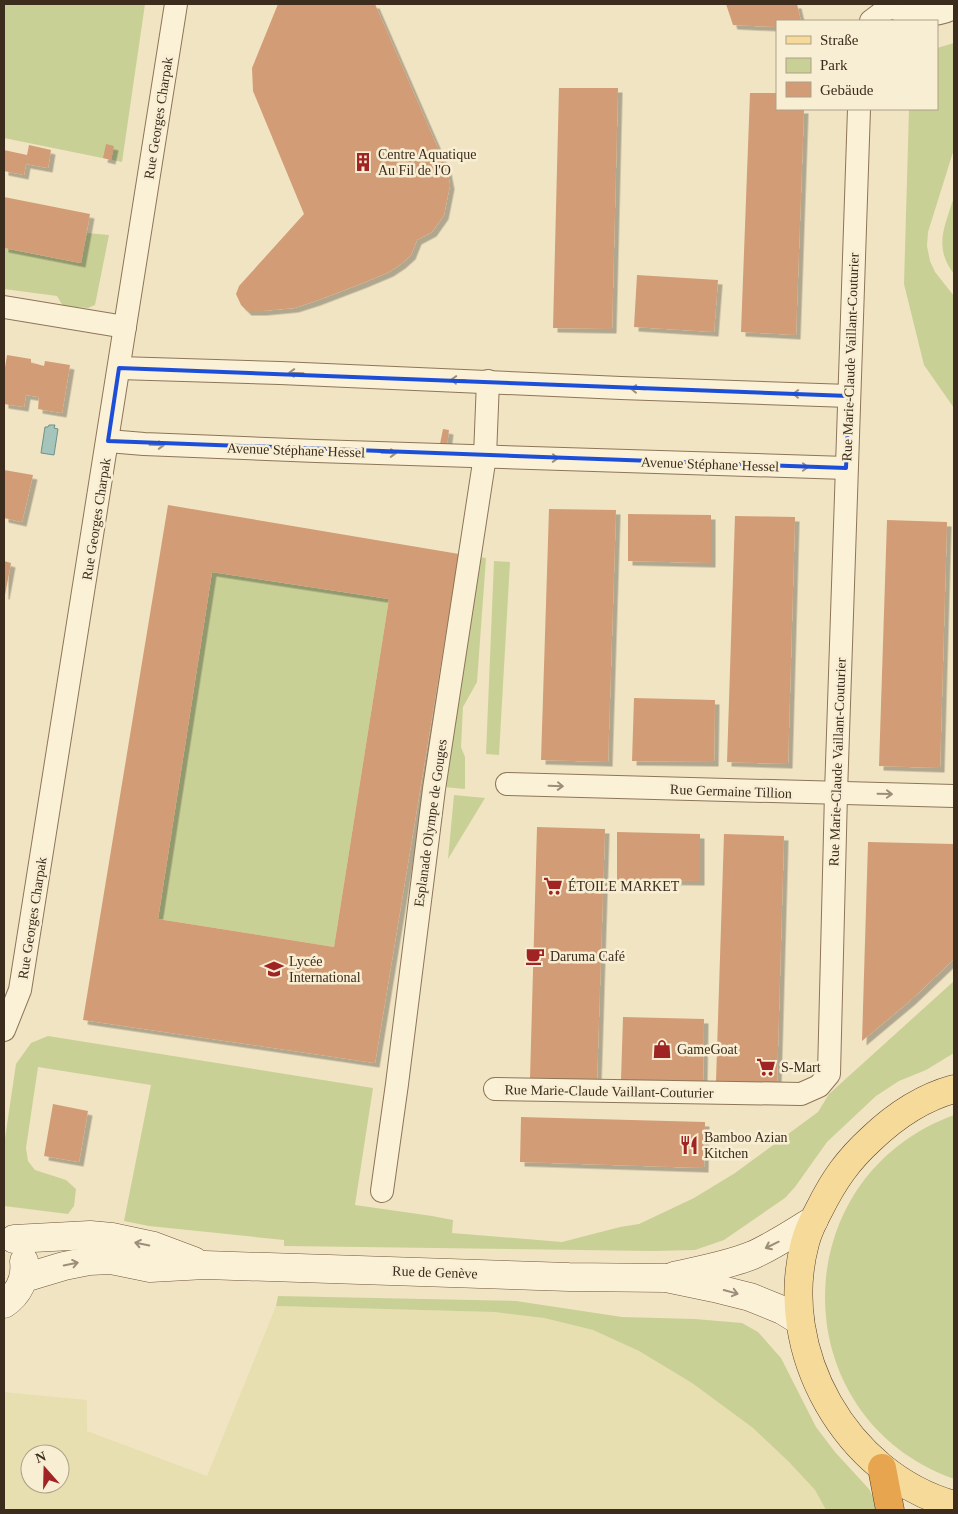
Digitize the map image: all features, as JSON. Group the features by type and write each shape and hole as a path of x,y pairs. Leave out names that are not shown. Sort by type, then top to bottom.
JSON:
{"highway":[{"path":"882,1468 890,1510"}],"main road":[{"path":"954,1089 927,1098 890,1121 854,1154 841,1170 828,1191 805,1242 800,1269 799,1295 800,1322 815,1377 829,1406 852,1438 882,1468 902,1482 954,1505"}],"street":[{"name":"Rue Georges Charpak","path":"4,1030 20,990 176,4"},
{"path":"872,20 889,5 908,13 922,15 936,14 954,8"},
{"name":"Rue Marie-Claude Vaillant-Couturier","path":"495,1089 801,1094 819,1086 829,1074 846,468 859,110"},
{"path":"4,306 125,327"},
{"path":"119,368 280,372 620,388 849,396"},
{"path":"485,456 488,381"},
{"name":"Avenue Stéphane Hessel","path":"108,442 846,468"},
{"name":"Esplanade Olympe de Gouges","path":"382,1191 434,789 485,456"},
{"name":"Rue Germaine Tillion","path":"508,784 954,796"},
{"name":"Rue de Genève","path":"666,1278 710,1268 752,1255 782,1240 814,1220"},
{"name":"Rue de Genève","path":"9,1236 90,1235 112,1237 154,1246 205,1264"},
{"path":"4,1304 21,1287 25,1268 24,1257 20,1248 9,1236"},
{"name":"Rue de Genève","path":"24,1278 64,1266 89,1261 111,1260 150,1268 205,1264 569,1277 666,1278 750,1297 782,1310 800,1322"}],"highlighted area":[{"path":"119,368 849,396 846,468 108,441"}],"shaded area":[{"path":"276,1306 494,1312 544,1318 593,1330 639,1351 692,1383 753,1428 815,1490 826,1510 4,1510 4,1392 87,1400 87,1431 207,1476"}],"green space":[{"path":"4,4 145,4 122,162 4,138"},
{"path":"954,43 954,149 928,232 927,246 930,261 935,272 954,296 954,408 924,365 904,284 909,110 938,110 938,48"},
{"path":"954,197 954,274 944,255 942,245"},
{"path":"87,233 109,235 95,305 88,308 63,306 57,296 4,289 4,248 80,263"},
{"path":"479,557 486,558 477,682 463,707 461,747 465,757 465,789 444,787"},
{"path":"494,561 510,562 499,755 486,754"},
{"path":"212,572 389,599 334,947 158,919"},
{"path":"454,795 485,798 448,859"},
{"path":"954,981 954,1053 926,1070 899,1081 876,1096 827,1142 785,1198 724,1240 695,1250 284,1246 284,1240 149,1226 124,1221 151,1085 38,1067 26,1148 28,1161 35,1170 66,1180 76,1189 74,1206 68,1214 4,1206 4,1145 16,1064 31,1043 48,1036 373,1088 355,1205 453,1220 452,1233 562,1242 639,1224 694,1198 735,1173 818,1112 829,1094"},
{"path":"954,1115 954,1479 898,1448 857,1405 833,1353 825,1297 833,1242 857,1190 898,1146"},
{"path":"278,1296 516,1301 622,1317 695,1319 742,1323 758,1332 781,1358 816,1427 835,1452 869,1489 879,1510 826,1510 815,1490 753,1428 692,1383 639,1351 593,1330 544,1318 494,1312 276,1306"}],"water":[{"path":"55,425 54,428 58,429 54,455 41,453 45,427"}],"building":[{"name":"Centre Aquatique Au Fil de l'O","path":"278,4 375,4 447,169 450,185 444,215 432,232 417,240 411,255 389,272 294,308 247,311 241,305 236,294 239,286 304,214 253,91 252,68"},
{"path":"726,4 797,4 801,20 776,20 776,27 733,25"},
{"path":"559,88 618,88 612,329 553,328"},
{"path":"750,93 776,93 776,110 804,110 796,335 741,332"},
{"path":"106,144 114,146 111,160 103,158"},
{"path":"29,145 51,150 48,168 26,164 24,175 4,171 4,150 27,155"},
{"path":"4,197 90,214 81,263 4,248"},
{"path":"637,275 718,280 714,332 634,327"},
{"path":"7,355 31,359 31,363 44,366 45,361 70,365 62,413 38,409 39,397 26,395 24,407 4,404 4,374"},
{"path":"443,429 449,430 447,446 440,444"},
{"path":"4,470 33,475 22,522 4,518"},
{"path":"168,505 459,554 375,1063 83,1020","holes":["212,572 389,599 334,947 158,919"]},
{"path":"549,509 616,510 608,762 541,760"},
{"path":"628,514 711,515 711,563 628,561"},
{"path":"735,516 795,517 788,764 727,762"},
{"path":"887,520 947,522 940,768 879,766"},
{"path":"4,561 11,563 5,595 4,595"},
{"path":"634,698 715,700 714,762 632,761"},
{"path":"537,827 605,829 597,1081 530,1079"},
{"path":"617,832 700,834 700,881 617,880"},
{"path":"724,834 784,836 777,1083 716,1081"},
{"path":"868,842 954,844 954,959 911,1000 862,1041"},
{"path":"623,1017 704,1019 703,1081 621,1080"},
{"path":"53,1104 88,1111 79,1162 44,1156"},
{"path":"521,1117 705,1122 704,1168 520,1162"}],"place":[{"name":"Centre Aquatique Au Fil de l'O","path":"363,162"},
{"name":"ÉTOILE MARKET","path":"553,886"},
{"name":"Daruma Café","path":"535,956"},
{"name":"Lycée International","path":"274,969"},
{"name":"GameGoat","path":"662,1049"},
{"name":"S-Mart","path":"766,1067"},
{"name":"Bamboo Azian Kitchen","path":"689,1145"}]}
